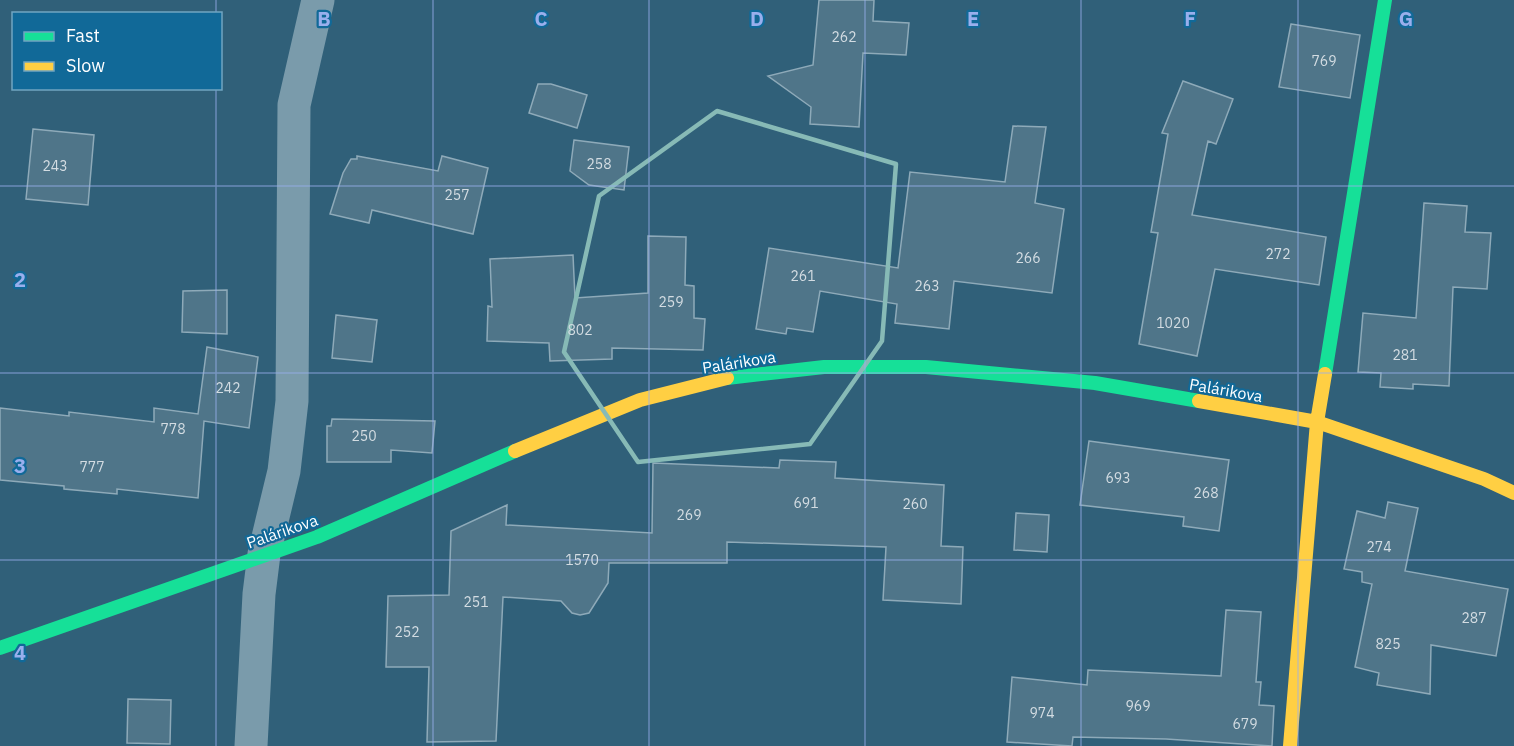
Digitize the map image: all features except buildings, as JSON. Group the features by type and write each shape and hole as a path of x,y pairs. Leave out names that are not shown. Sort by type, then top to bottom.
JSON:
{"main road":[{"path":"1290,746 1317,422 1385,0"},
{"name":"Palárikova","path":"0,648 317,537 546,437 640,400 724,378 824,367 926,367 1095,383 1317,422 1484,479 1514,493"}],"street":[{"path":"251,746 259,594 264,554 284,471 292,401 294,105 318,0"}],"highlighted area":[{"path":"717,111 896,164 882,341 810,444 638,462 564,352 599,196"}],"traffic: fast":[{"path":"1325,374 1385,0"},
{"path":"727,378 824,367 926,367 1095,383 1199,401"},
{"path":"0,648 317,537 515,451"}],"traffic: slow":[{"path":"1290,746 1317,422 1325,374"},
{"path":"515,451 640,400 727,378"},
{"path":"1199,401 1317,422 1484,479 1514,493"}]}
